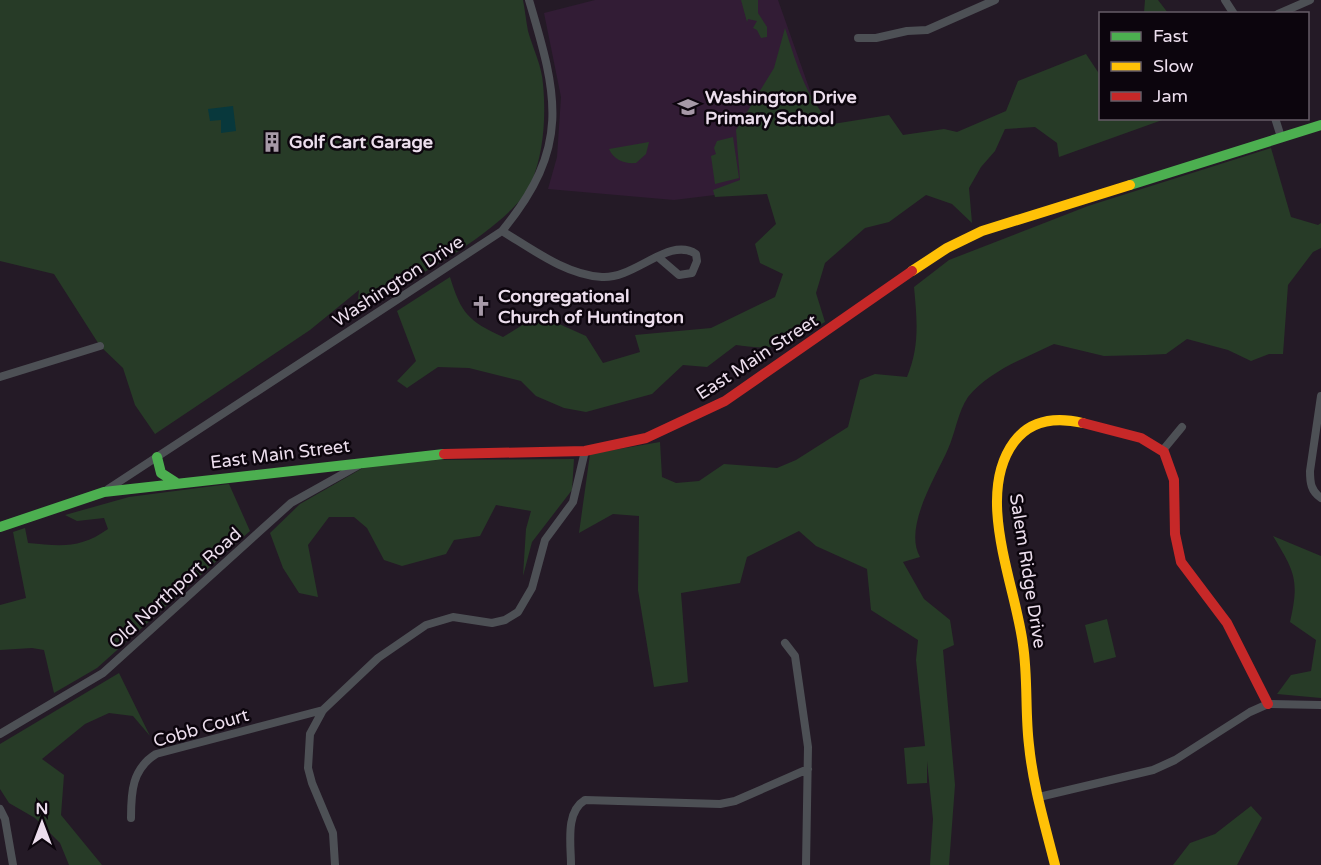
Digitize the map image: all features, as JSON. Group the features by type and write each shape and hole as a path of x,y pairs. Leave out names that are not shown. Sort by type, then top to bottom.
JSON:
{"main road":[{"name":"East Main Street","path":"0,527 104,492 426,454 585,451 646,438 725,401 946,248 982,231 1321,125"},
{"name":"Salem Ridge Drive","path":"1055,865 1029,744 1029,693 1023,639 998,512 996,494 1004,456 1013,441 1028,427 1043,421 1061,419 1148,441 1163,450"},
{"path":"1163,450 1175,477 1178,491 1174,531 1181,563 1226,621 1268,704"},
{"path":"157,457 159,472 164,478 176,483"}],"street":[{"name":"Washington Drive","path":"104,492 502,231 533,189 544,162 552,132 554,106 551,83 529,0"},
{"path":"858,38 876,38 907,31 927,30 995,0"},
{"path":"1283,12 1310,0"},
{"path":"1276,120 1281,137"},
{"path":"502,231 541,254 586,275 619,276 658,257 681,248 696,254 697,261 692,273 679,275 658,257"},
{"path":"0,377 100,346"},
{"path":"1321,401 1310,483 1315,494 1321,498"},
{"path":"1163,450 1182,427"},
{"path":"335,865 333,833 308,768 310,734 323,710 378,658 426,625 453,617 492,623 505,621 518,612 532,588 545,540 573,502 585,451"},
{"name":"Old Northport Road","path":"0,734 103,673 291,503 368,460"},
{"path":"785,643 795,656 803,698 808,769 806,865"},
{"path":"1039,797 1153,770 1175,760 1251,712 1268,704 1321,705"},
{"name":"Cobb Court","path":"131,818 134,781 146,761 156,754 323,710"},
{"path":"571,865 572,813 577,805 585,800 720,804 735,801 808,769"},
{"path":"0,809 5,819 13,865"}],"shaded area":[{"path":"0,0 523,0 528,31 543,84 543,134 539,159 531,183 521,199 481,235 430,269 363,305 358,299 359,290 310,330 155,434 135,405 123,368 100,346 54,274 0,261"},
{"name":"Washington Drive Primary School","path":"595,0 778,0 819,116 772,188 674,200 548,189 557,157 561,97 544,13"},
{"path":"741,0 758,0 758,13 767,27 767,37 761,38 757,30 753,28 757,21 748,19 747,22"},
{"path":"1145,0 1158,0 1167,12 1144,12"},
{"path":"785,28 809,92 833,124 889,115 903,135 944,129 957,132 1006,111 1018,81 1086,54 1099,74 1099,120 1162,120 1059,157 1057,143 1035,127 1005,129 995,151 981,167 969,188 972,223 952,204 926,195 889,222 865,228 825,263 816,293 825,322 792,341 774,347 736,345 707,367 683,365 652,394 586,412 564,408 536,396 521,381 469,368 438,367 407,388 397,381 416,361 397,311 450,277 462,308 482,326 503,337 532,319 557,323 586,336 603,363 640,352 635,335 711,328 775,297 783,274 760,263 755,244 776,224 767,194 715,197 713,190 740,180 736,130 774,68"},
{"path":"233,106 236,131 221,133 221,120 210,121 208,109"},
{"path":"733,137 739,178 715,184 711,156 716,154 714,148 717,141"},
{"path":"649,142 646,154 636,163 620,161 609,149"},
{"path":"1271,148 1291,217 1318,225 1321,223 1321,248 1313,252 1288,285 1283,354 1269,354 1251,361 1228,350 1187,339 1166,354 1145,355 1104,356 1054,344 997,372 968,397 962,409 918,517 916,545 920,557 903,562 924,599 950,620 954,645 943,650 955,785 949,865 930,865 933,819 927,761 927,783 907,784 904,748 925,746 916,660 918,640 871,610 867,569 816,546 799,531 747,557 740,583 681,593 688,682 654,687 638,590 639,516 613,514 579,533 590,454 660,442 662,477 676,483 699,481 724,464 777,468 796,460 848,427 860,380 875,374 907,377 916,343 914,287 949,260 1088,206"},
{"path":"574,459 572,490 532,542 523,576 526,529 531,511 496,505 480,536 454,540 446,554 402,566 384,560 367,528 354,517 329,517 308,545 318,597 299,593 283,568 270,533 300,504 368,465 437,460"},
{"path":"229,484 250,531 97,668 54,693 44,650 32,648 0,650 0,605 26,598 13,532 25,528 28,543 70,545 79,543 108,529 104,518 77,521 65,515 129,497"},
{"path":"1273,536 1321,556 1321,698 1277,694 1291,675 1311,671 1316,640 1290,622 1295,585 1286,558"},
{"path":"1107,619 1116,657 1094,663 1085,625"},
{"path":"119,673 150,736 133,716 109,713 85,724 42,759 64,775 61,815 102,865 69,865 60,843 35,818 9,803 0,789 0,744"},
{"path":"1251,806 1262,818 1237,865 1173,865 1190,843 1215,834"}],"traffic: fast":[{"path":"1130,185 1321,125"},
{"path":"0,527 104,492 444,454"},
{"path":"157,457 161,473 175,482"}],"traffic: slow":[{"path":"912,271 947,248 982,231 1130,185"},
{"path":"1055,865 1033,775 1028,733 1025,657 1001,542 997,514 998,488 1003,464 1014,442 1028,428 1054,420 1083,423"}],"traffic: jam":[{"path":"444,454 585,451 646,438 725,401 912,271"},
{"path":"1083,423 1141,438 1164,452 1174,480 1175,534 1181,562 1227,623 1268,704"}],"place":[{"name":"Washington Drive Primary School","path":"688,107"},
{"name":"Golf Cart Garage","path":"272,142"},
{"name":"Congregational Church of Huntington","path":"481,306"}]}
